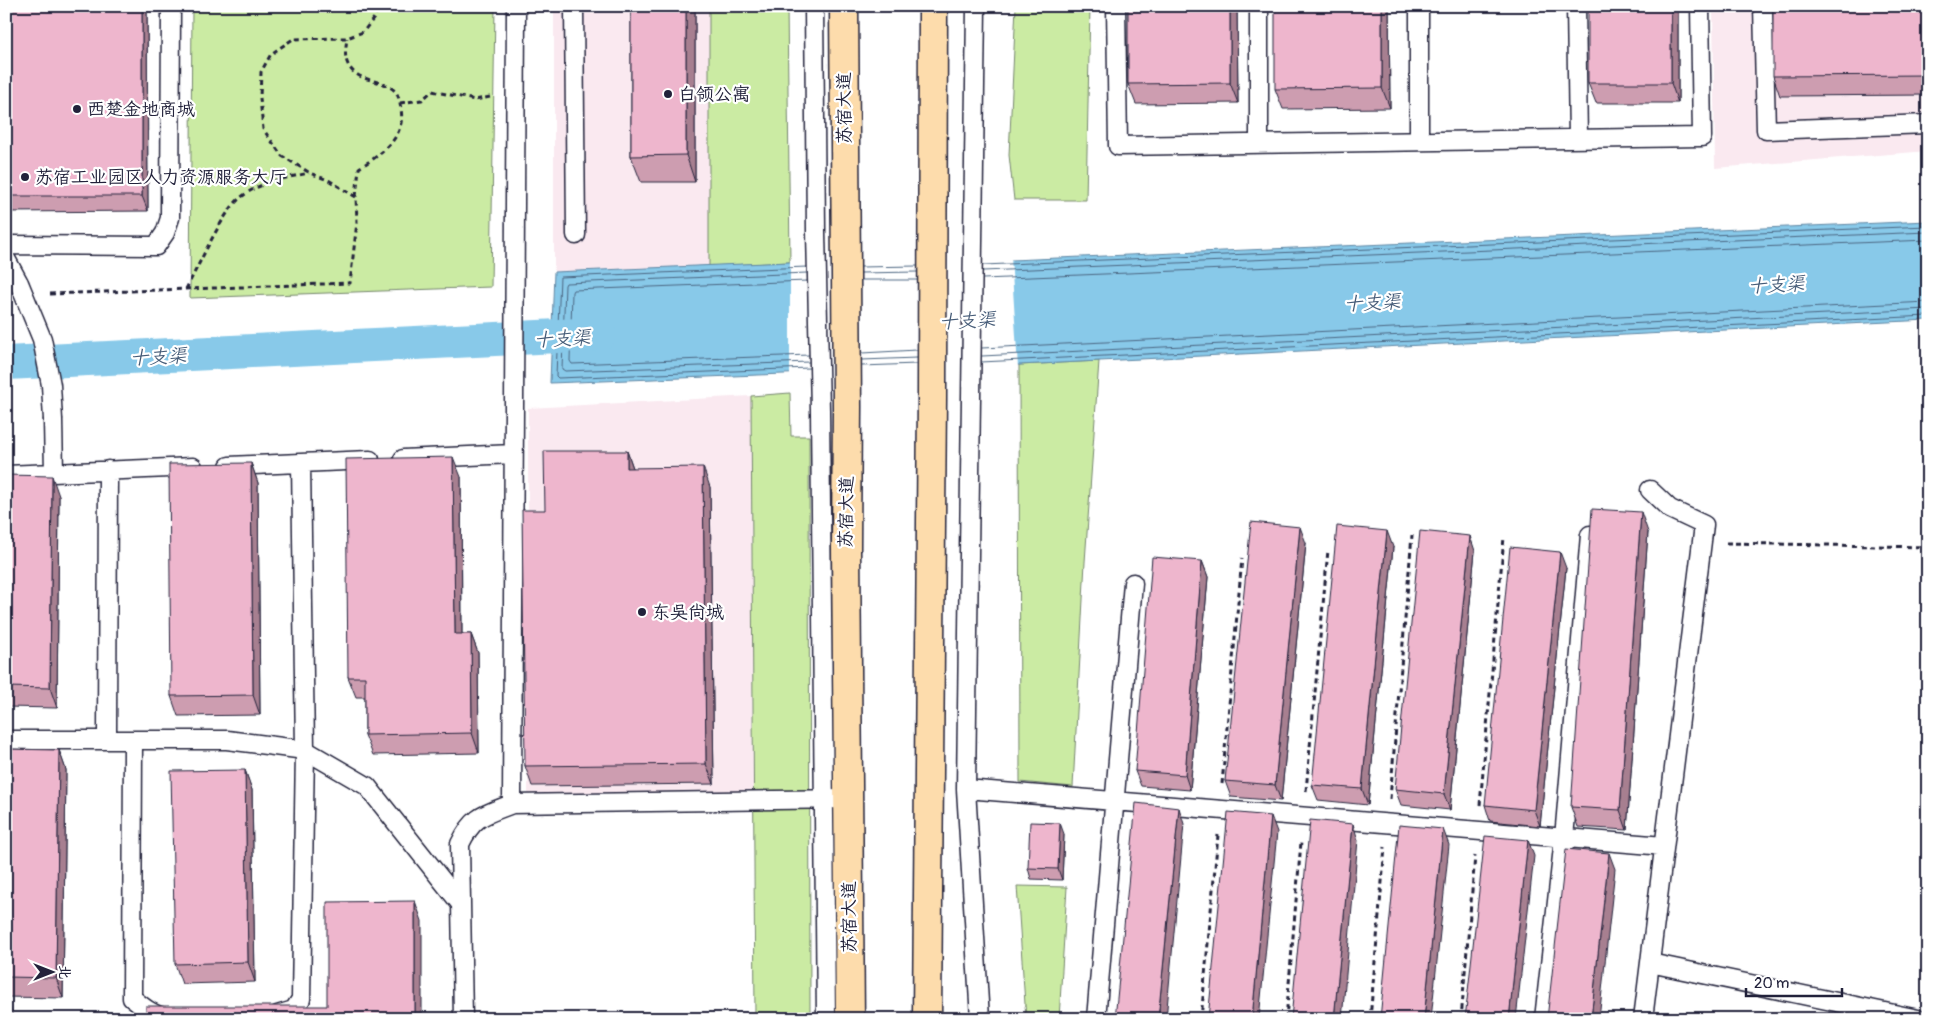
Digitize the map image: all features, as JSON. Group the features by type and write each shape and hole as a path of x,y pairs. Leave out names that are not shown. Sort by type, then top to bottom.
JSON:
{"main road":[{"name":"苏宿大道","path":"844,6 847,407 846,558 836,799 850,1019"},
{"path":"927,1019 933,6"}],"lane":[{"path":"6,245 156,246 166,233 170,218 171,6"},
{"path":"512,804 513,274 516,6"},
{"path":"574,6 576,235"},
{"path":"814,6 820,388 836,799 826,1019"},
{"path":"976,6 966,789 980,1019"},
{"path":"1116,6 1118,146 1702,137 1700,6"},
{"path":"1259,6 1259,143"},
{"path":"1419,6 1419,141"},
{"path":"1576,6 1578,138"},
{"path":"1762,6 1766,130 1928,124"},
{"path":"6,259 20,283 42,339 51,385 54,473"},
{"path":"6,475 513,454"},
{"path":"258,1015 278,1015 294,1010 301,999 304,750 301,463"},
{"path":"107,740 108,470"},
{"path":"1643,1019 1704,525 1670,509 1650,490"},
{"path":"1544,1019 1564,838 1590,535"},
{"path":"1096,1019 1133,583"},
{"path":"6,740 227,740 304,750 367,786 460,903"},
{"path":"133,740 132,998 160,1017 190,1016"},
{"path":"966,789 1664,846"},
{"path":"462,1019 460,844 467,830 479,817 512,804 836,799"},
{"path":"1650,963 1918,1019"}],"path":[{"path":"356,197 282,156 263,129 260,72 271,54 293,39 348,38 363,32 374,18 379,6"},
{"path":"46,294 350,283 357,222 356,197 359,168 377,157 394,141 402,116 400,103 395,92 382,84 360,76 350,68 345,55 348,38"},
{"path":"400,103 422,100 432,91 475,100 515,94"},
{"path":"186,289 222,222 240,198 268,182 310,172"},
{"path":"1370,1019 1412,535"},
{"path":"1461,1019 1504,537"},
{"path":"1702,543 1928,547"},
{"path":"1286,1019 1328,550"}],"shaded area":[{"path":"554,6 709,6 709,266 554,272"},
{"path":"1713,6 1928,6 1928,151 1715,168"},
{"path":"751,396 753,791 528,794 528,408"}],"green space":[{"path":"192,6 495,6 491,287 190,298"},
{"path":"709,6 787,6 790,262 709,266"},
{"path":"1016,6 1090,6 1086,200 1014,200 1009,155"},
{"path":"1099,361 1085,562 1073,787 1020,782 1019,365"},
{"path":"790,393 791,436 809,436 810,1019 755,1019 751,396"},
{"path":"1017,886 1067,887 1059,1019 1026,1019"}],"water":[{"path":"1928,221 1928,320 1019,365 550,383 554,272 790,262 1011,260"}],"pier":[{"path":"1011,257 1018,368 790,377 790,260"}],"building":[{"name":"西楚金地商城","path":"6,6 142,6 142,196 6,196"},
{"name":"白领公寓","path":"631,6 686,6 686,155 631,156"},
{"path":"1128,6 1230,6 1230,83 1128,84"},
{"path":"1275,6 1382,6 1382,88 1275,89"},
{"path":"1588,6 1671,6 1671,83 1588,83"},
{"path":"1773,6 1928,6 1928,75 1773,76"},
{"path":"544,451 627,451 627,468 703,467 706,764 525,766 522,510 545,510"},
{"path":"453,457 455,634 471,634 472,733 365,735 365,677 348,677 346,459"},
{"path":"251,463 253,695 171,696 169,464"},
{"path":"6,475 52,476 50,688 6,687"},
{"path":"1592,509 1641,512 1620,810 1571,807"},
{"path":"1251,522 1300,527 1275,785 1225,781"},
{"path":"1337,526 1387,531 1362,789 1312,785"},
{"path":"1420,531 1470,536 1444,794 1395,789"},
{"path":"1510,547 1560,552 1534,810 1485,805"},
{"path":"1152,557 1202,561 1185,775 1135,771"},
{"path":"6,749 59,750 56,978 6,977"},
{"path":"245,770 248,962 175,964 171,771"},
{"path":"1136,803 1179,808 1158,1019 1115,1019"},
{"path":"1228,812 1271,816 1252,1019 1208,1019"},
{"path":"1310,820 1353,824 1334,1019 1291,1019"},
{"path":"1030,822 1060,823 1058,869 1028,868"},
{"path":"1399,825 1443,829 1424,1019 1380,1019"},
{"path":"1485,836 1528,840 1509,1019 1465,1019"},
{"path":"1566,849 1609,853 1591,1019 1547,1019"},
{"path":"415,901 415,1019 146,1019 146,1006 327,1006 327,902"},
{"path":"6,1006 9,1006 9,1019 6,1019"}],"waterway":[{"name":"十支渠","path":"6,363 599,334"}],"place":[{"name":"白领公寓","path":"668,94"},
{"name":"西楚金地商城","path":"77,109"},
{"name":"苏宿工业园区人力资源服务大厅","path":"25,177"},
{"name":"东吴尚城","path":"642,612"}]}
